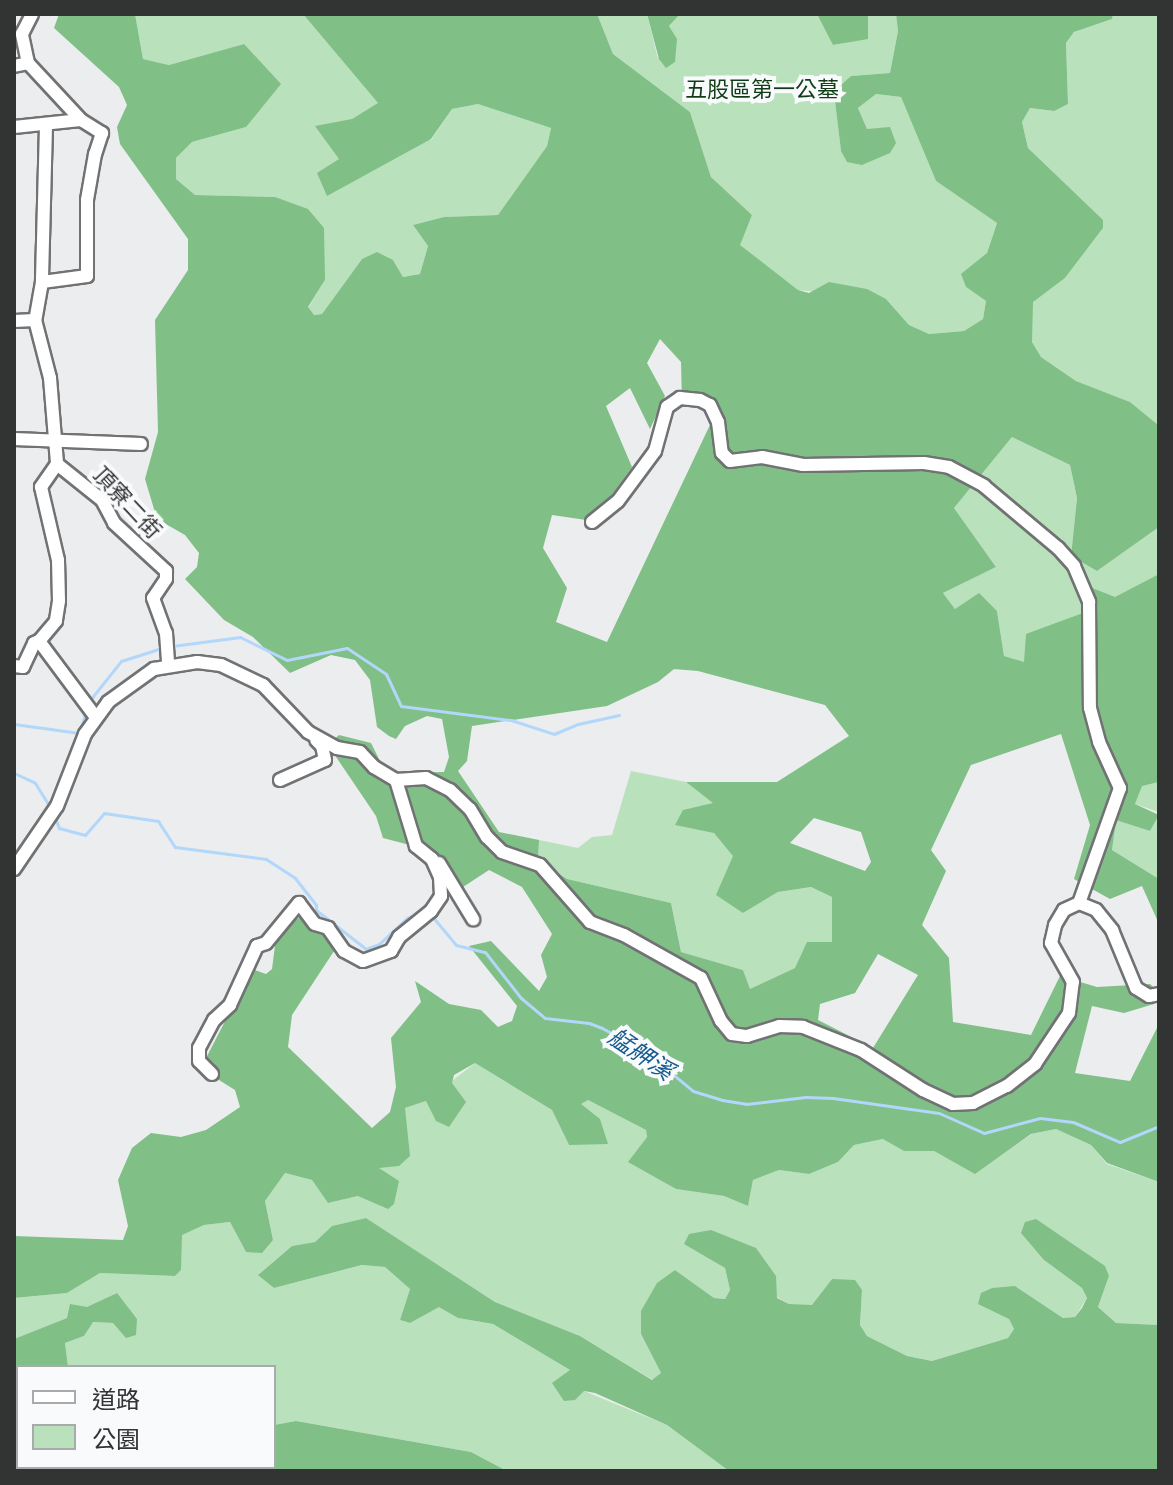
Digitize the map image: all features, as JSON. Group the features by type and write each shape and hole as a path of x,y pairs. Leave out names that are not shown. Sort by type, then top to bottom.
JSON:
{"street":[{"path":"32,14 22,34 28,63 81,120 102,133 87,200 87,276 42,282"},
{"path":"14,66 28,63"},
{"path":"14,127 81,120"},
{"path":"14,666 23,667 34,643 56,621 59,601 58,560 41,487 57,464 50,378 35,320 42,282 46,126"},
{"path":"14,321 35,320"},
{"path":"308,732 337,748 360,752 374,767 396,780 426,778 450,790 470,809 487,837 502,852 540,865 590,922 624,935 701,978 721,1021 732,1034 747,1036 779,1026 803,1027 861,1050 923,1090 953,1104 973,1103 1007,1086 1035,1064 1054,1040 1069,1013 1073,994 1065,963 1051,943 1055,925 1064,910 1079,903 1120,788 1099,742 1090,708 1089,602 1074,566 1058,548 984,486 949,467 924,463 803,465 762,457 730,461 722,453 718,422 710,405 700,400 680,398 667,407 655,451 618,501 592,522"},
{"path":"14,439 141,444"},
{"name":"頂寮二街","path":"57,464 102,500 114,523 166,571 166,579 153,598 166,633 167,661"},
{"path":"39,641 95,716"},
{"path":"14,869 57,806 95,716 133,681 167,661 221,665 263,685 322,746 325,760 280,780"},
{"path":"396,780 402,803 410,814 409,829 416,846 448,874 473,919"},
{"path":"212,1074 199,1061 199,1048 214,1020 230,1005 257,946 266,943 299,903 315,924 328,928 344,951 363,961 391,951 413,923 431,911 441,896 440,877 432,859"},
{"path":"1079,903 1096,910 1112,930 1136,988 1149,996 1159,994"}],"green space":[{"path":"59,14 135,14 143,59 169,65 244,44 281,84 246,127 192,142 176,158 176,179 195,195 275,197 308,209 324,228 325,280 308,307 314,315 322,314 362,259 377,252 393,260 403,277 420,274 428,246 413,225 444,217 498,215 547,146 551,128 478,104 452,109 431,139 327,196 317,173 339,159 315,126 352,119 378,103 303,14 597,14 613,54 690,112 711,177 752,215 740,245 798,290 809,293 829,282 867,289 886,299 909,325 929,334 964,331 983,319 986,301 966,287 961,274 987,253 997,223 936,181 901,97 876,94 858,108 867,129 890,127 896,143 890,153 862,165 847,162 841,151 835,101 842,84 851,76 890,73 898,31 896,14 1113,14 1112,19 1074,32 1066,43 1068,104 1054,111 1030,108 1022,122 1028,148 1103,220 1103,228 1065,278 1033,302 1032,342 1041,357 1076,381 1130,402 1158,425 1159,527 1097,571 1071,556 1077,498 1070,465 1012,437 954,508 996,567 943,593 955,609 979,593 997,611 1004,656 1024,662 1026,634 1091,610 1092,588 1115,597 1159,574 1159,782 1142,786 1135,804 1159,815 1150,831 1116,820 1112,850 1159,879 1159,924 1142,886 1110,899 1074,879 1090,825 1061,734 971,765 931,850 946,871 922,925 949,958 953,1022 1031,1035 1060,976 1097,987 1150,984 1159,992 1154,1004 1124,1013 1092,1006 1075,1073 1130,1081 1159,1024 1159,1182 1107,1163 1091,1145 1056,1129 1031,1134 975,1174 934,1151 904,1151 883,1139 854,1145 838,1162 809,1174 779,1170 753,1180 748,1206 724,1196 676,1189 628,1162 647,1137 646,1130 588,1100 581,1104 600,1119 608,1144 569,1145 552,1110 475,1063 454,1075 452,1083 466,1102 449,1127 436,1121 426,1101 405,1108 410,1156 399,1166 379,1168 399,1181 394,1204 388,1209 358,1196 328,1203 312,1180 285,1173 265,1201 273,1240 262,1253 246,1252 230,1222 204,1225 182,1235 181,1270 175,1276 100,1273 67,1293 14,1298 14,1236 123,1240 128,1226 118,1180 132,1148 151,1133 181,1137 206,1130 240,1107 235,1090 203,1070 204,1062 252,969 266,974 272,969 276,938 301,916 310,916 336,948 292,1015 288,1047 372,1128 390,1112 396,1087 391,1038 421,1002 415,981 449,1004 481,1010 498,1027 512,1021 517,1006 469,946 491,941 539,991 547,977 541,955 552,934 522,887 489,870 463,887 425,849 383,838 376,816 328,745 339,735 371,743 386,773 444,772 449,757 442,719 427,716 405,726 396,739 389,736 377,727 370,680 355,660 331,655 290,673 253,637 224,620 185,579 197,567 199,553 185,535 157,519 145,479 158,432 155,320 188,270 188,239 120,144 117,127 127,105 119,87 54,28","holes":["660,339 681,362 682,403 718,408 607,642 556,622 567,588 543,548 552,515 593,521 632,467 606,406 630,388 650,429 665,396 647,363","674,669 698,671 825,705 849,736 777,782 686,782 713,803 683,810 675,825 714,833 733,856 716,895 743,913 778,892 811,887 832,897 832,942 807,942 795,968 750,989 743,970 681,952 671,903 567,879 538,860 539,840 499,832 458,771 467,761 472,726 607,706 658,682","814,818 861,832 871,862 865,871 790,843","878,954 918,975 873,1048 818,1020 820,1004 855,993"]},
{"path":"135,14 303,14 379,104 352,119 431,140 452,109 478,104 551,128 547,146 498,215 444,217 413,225 428,246 420,274 403,277 393,260 362,259 322,314 314,315 308,308 325,280 275,197 195,195 176,179 176,158 192,142 246,127 244,44 169,65 143,59"},
{"name":"五股區第一公墓","path":"647,14 658,59 669,26 680,14 817,14 834,45 867,38 868,14 896,14 898,31 890,73 851,76 842,84 835,100 841,151 867,129 858,108 876,94 901,97 936,181 997,223 987,253 966,287 986,301 983,319 964,331 929,334 909,325 886,299 798,290 739,245 752,215 711,177 690,112 613,54 597,15"},
{"path":"647,14 680,14 669,26 677,39 675,62 666,68 659,59"},
{"path":"817,14 868,14 868,39 833,45"},
{"path":"1113,14 1159,14 1159,428 1130,402 1076,381 1041,357 1032,342 1032,302 1065,278 1103,228 1102,220 1028,148 1022,122 1030,108 1053,111 1068,104 1066,43 1074,32 1112,19"},
{"path":"1012,437 1070,465 1077,498 1071,556 1097,571 1159,527 1159,574 1091,610 1025,663 1004,656 997,611 979,594 955,609 943,593 996,567 954,508"},
{"path":"631,771 686,782 714,803 714,833 734,856 743,913 778,892 811,887 832,897 832,942 795,968 750,990 743,970 681,952 671,903 567,879 538,860 539,840 578,848 592,837 612,835"},
{"path":"1159,782 1159,812 1135,804 1141,786"},
{"path":"1159,815 1159,879 1112,850 1115,819 1150,831"},
{"path":"475,1063 552,1110 569,1145 580,1104 588,1100 646,1130 647,1137 629,1162 676,1189 724,1196 748,1206 753,1180 779,1170 809,1174 838,1162 854,1145 884,1139 904,1151 934,1151 975,1173 1032,1134 1056,1129 1091,1145 1107,1164 1159,1182 1159,1325 1116,1323 1098,1307 1109,1276 1044,1260 1082,1288 1087,1298 1075,1317 1063,1318 1015,1286 1009,1319 1014,1329 1008,1338 932,1361 907,1356 867,1336 860,1325 862,1290 832,1279 812,1306 789,1304 685,1244 725,1268 730,1290 725,1299 714,1298 675,1270 641,1334 661,1373 653,1380 580,1336 495,1302 366,1218 332,1226 315,1242 292,1246 259,1274 274,1288 363,1265 385,1267 410,1289 400,1320 410,1323 439,1306 458,1318 493,1324 570,1370 584,1391 667,1425 729,1471 507,1471 471,1452 296,1421 276,1425 276,1365 68,1365 65,1343 84,1336 92,1322 113,1323 117,1293 67,1318 14,1339 14,1298 67,1293 100,1273 175,1276 181,1270 181,1235 204,1225 230,1222 246,1252 273,1240 265,1201 285,1173 312,1180 328,1203 358,1196 377,1167 405,1108 426,1101"},
{"path":"366,1218 495,1302 580,1336 652,1380 661,1373 641,1334 641,1311 657,1283 675,1270 714,1298 725,1299 730,1290 725,1268 684,1244 689,1234 711,1230 756,1248 776,1276 777,1298 789,1304 812,1305 832,1279 855,1280 862,1290 860,1325 867,1336 907,1356 932,1361 1008,1338 1014,1329 1009,1319 978,1304 981,1293 992,1288 1015,1286 1063,1318 1075,1317 1082,1308 1087,1298 1082,1288 1044,1260 1021,1233 1025,1222 1036,1219 1105,1266 1109,1276 1098,1307 1116,1323 1159,1325 1159,1471 729,1471 667,1425 595,1393 584,1391 575,1400 564,1401 552,1383 570,1370 493,1324 458,1318 439,1307 410,1323 400,1320 410,1289 385,1267 362,1265 274,1288 258,1275 292,1246 315,1242 332,1226"},
{"path":"117,1293 137,1319 136,1335 126,1338 113,1323 93,1322 84,1336 65,1343 68,1365 16,1365 16,1469 276,1469 276,1425 296,1421 471,1452 507,1471 14,1471 14,1339 67,1318 70,1304 87,1307"}],"waterway":[{"path":"172,646 240,637 287,660 347,648 386,674 401,706 511,720 554,734 578,724 619,715"},
{"path":"90,700 121,661 165,647"},
{"path":"14,724 79,733 86,711"},
{"name":"艋舺溪","path":"14,773 35,783 50,807"},
{"name":"艋舺溪","path":"55,818 59,828 85,835 104,813 158,821 175,847 266,859 295,878 316,905 316,910 366,949 379,944 407,918 420,913"},
{"name":"艋舺溪","path":"431,915 456,945 485,952 521,998 545,1018 589,1023 602,1028 646,1052 693,1091 722,1100 746,1104 806,1097 833,1098 939,1113 984,1133 1040,1118 1073,1122 1120,1142 1159,1126"}]}
